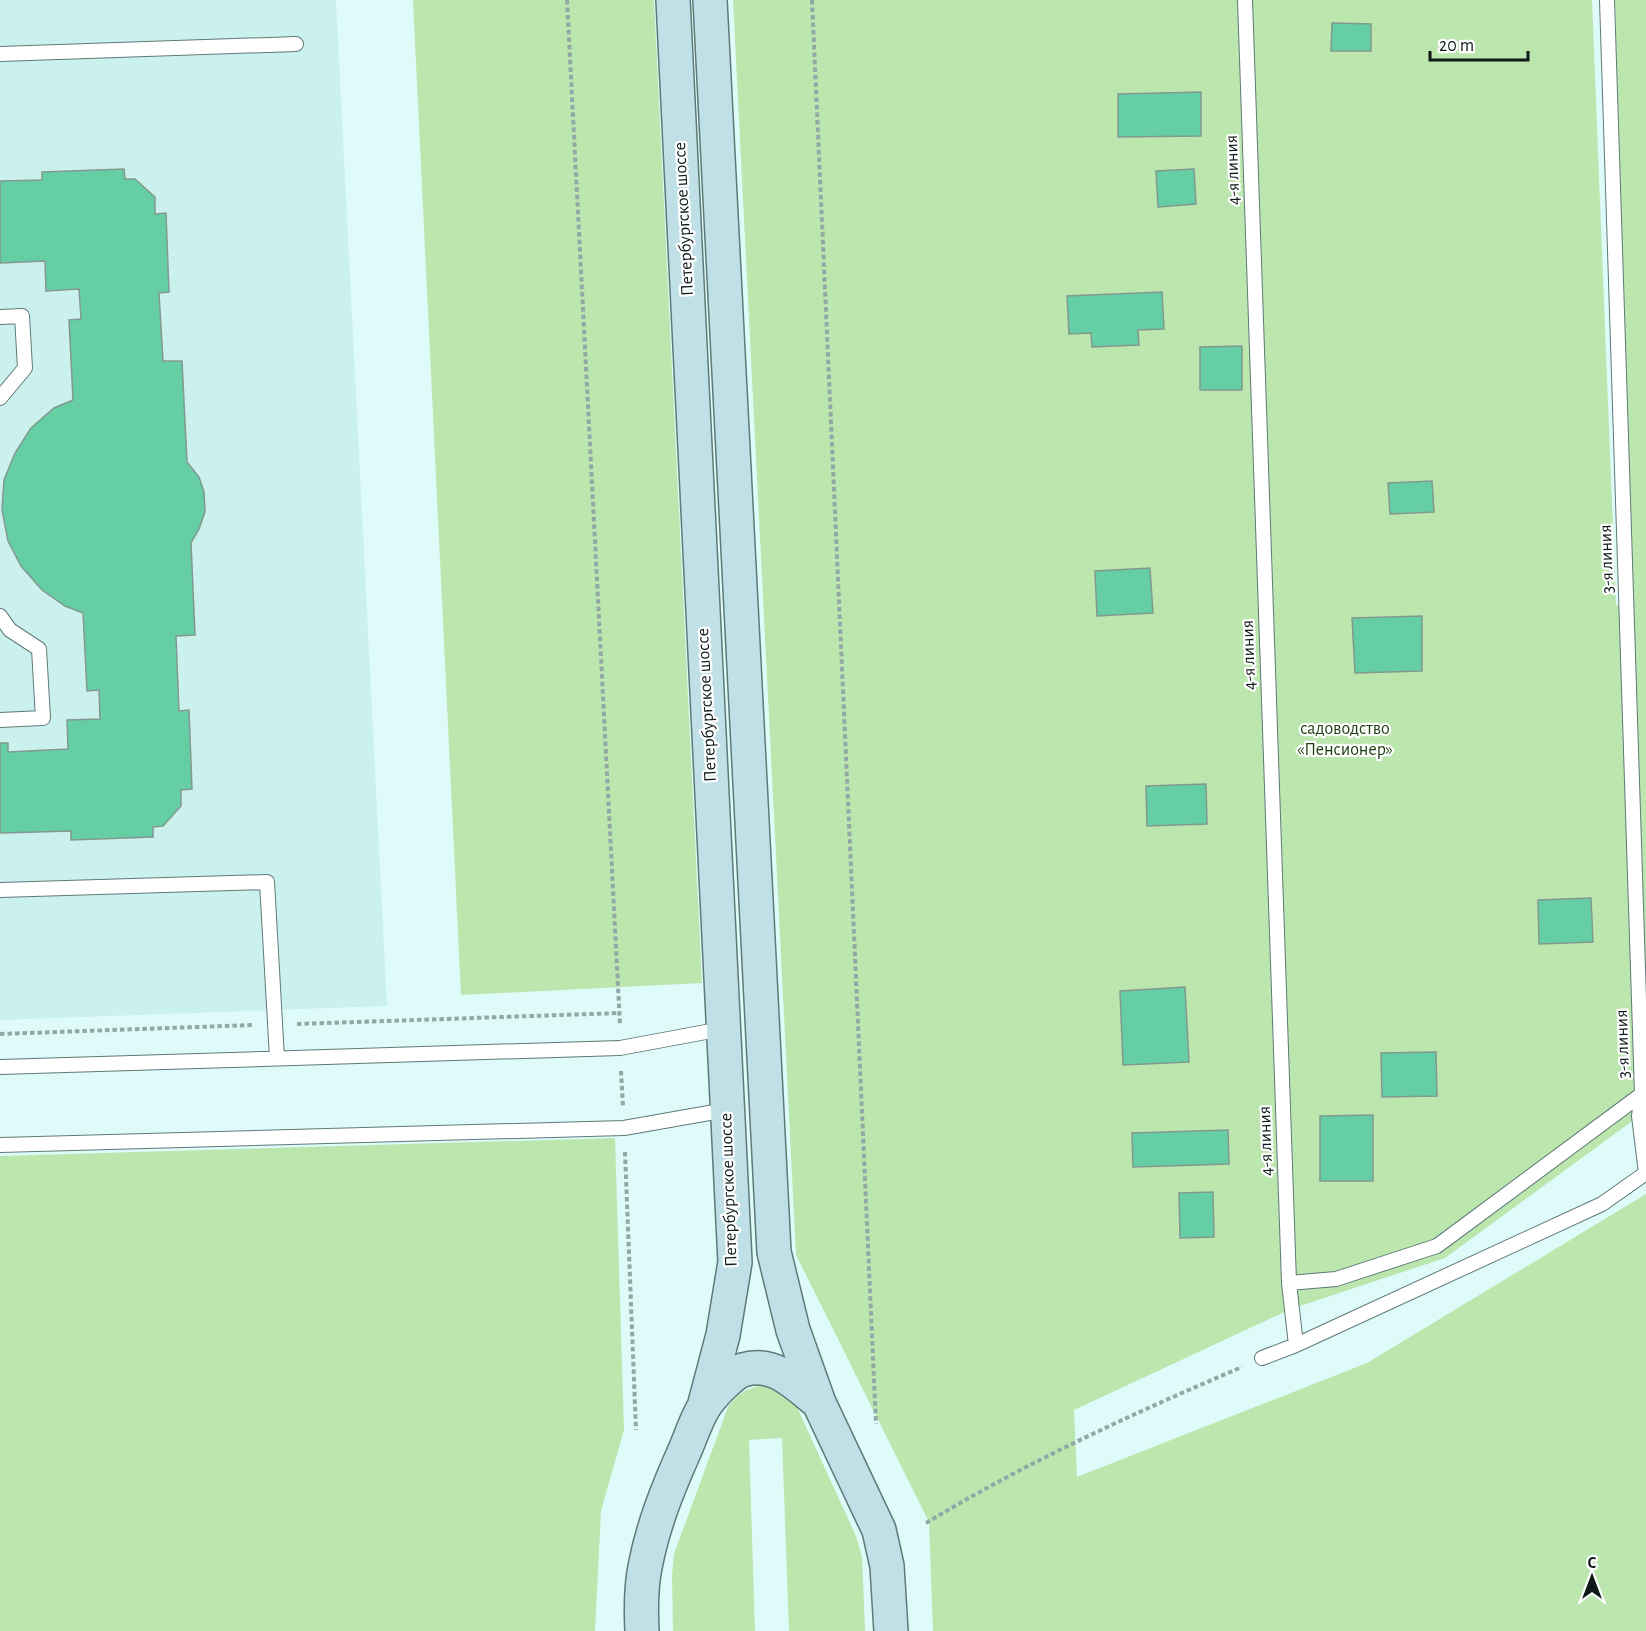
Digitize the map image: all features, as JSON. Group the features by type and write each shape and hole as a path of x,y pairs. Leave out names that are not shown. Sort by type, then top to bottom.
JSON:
{"main road":[{"name":"Петербургское шоссе","path":"673,0 735,1262 723,1335 704,1407"},
{"name":"Петербургское шоссе","path":"710,0 774,1252 793,1330 819,1403 879,1530 887,1566 891,1631"},
{"path":"642,1631 644,1569 654,1528 704,1407 731,1377 742,1370 758,1368 773,1369 819,1403"}],"lane":[{"name":"4-я линия","path":"1245,0 1289,1283 1296,1345"},
{"name":"3-я линия","path":"1607,0 1642,1094 1639,1116 1646,1173"},
{"path":"0,54 296,44"},
{"path":"0,317 22,316 25,368 0,398"},
{"path":"0,616 10,630 39,650 43,718 0,720"},
{"path":"0,890 267,882 277,1058"},
{"path":"0,1066 620,1048 722,1029"},
{"path":"1289,1283 1336,1279 1437,1246 1642,1094"},
{"path":"0,1146 624,1128 726,1110"},
{"path":"1262,1358 1296,1345 1602,1204 1646,1173"}],"path":[{"path":"567,0 620,1014 636,1430"},
{"path":"812,0 876,1424"},
{"path":"0,1034 620,1014"},
{"path":"926,1523 977,1492 1128,1416 1262,1358"}],"shaded area":[{"path":"0,0 336,0 387,1006 0,1020"}],"green space":[{"path":"413,0 654,0 702,983 461,995"},
{"name":"садоводство «Пенсионер»","path":"733,0 1592,0 1616,605 1632,604 1615,0 1646,0 1646,1111 1445,1258 1291,1309 1074,1410 1077,1477 1367,1363 1646,1194 1646,1631 933,1631 929,1522 796,1255"},
{"path":"615,1138 624,1430 601,1511 595,1631 0,1631 0,1156"},
{"path":"763,1385 775,1387 796,1405 856,1536 862,1557 865,1631 789,1631 782,1438 749,1440 755,1631 673,1631 674,1554 728,1407 743,1392"}],"building":[{"path":"1332,23 1371,24 1371,51 1331,51"},
{"path":"1201,92 1201,136 1118,137 1118,94"},
{"path":"124,169 125,179 135,179 155,197 155,214 166,213 169,292 159,293 163,361 182,361 187,462 199,477 204,492 205,512 191,543 195,635 176,636 179,711 189,710 192,789 181,790 181,806 163,826 153,827 153,837 71,840 71,831 0,833 0,743 8,743 8,752 68,749 67,720 100,719 99,690 87,691 83,613 65,606 42,590 21,566 8,541 2,510 4,480 15,453 31,428 54,408 73,400 69,320 81,319 79,289 46,291 45,261 0,263 0,181 42,180 42,172"},
{"path":"1194,169 1196,204 1158,207 1156,171"},
{"path":"1162,292 1164,329 1138,330 1139,345 1092,347 1091,333 1069,334 1067,296"},
{"path":"1242,346 1242,390 1200,390 1200,347"},
{"path":"1432,481 1434,512 1390,514 1388,483"},
{"path":"1150,568 1153,613 1097,616 1095,571"},
{"path":"1422,616 1422,671 1355,673 1352,618"},
{"path":"1206,784 1207,824 1147,826 1146,786"},
{"path":"1591,898 1593,942 1539,944 1538,900"},
{"path":"1185,987 1189,1062 1123,1065 1120,991"},
{"path":"1436,1052 1437,1096 1382,1097 1381,1053"},
{"path":"1373,1115 1373,1181 1320,1181 1320,1116"},
{"path":"1228,1130 1229,1164 1133,1167 1132,1133"},
{"path":"1213,1192 1214,1237 1180,1238 1179,1193"}]}
